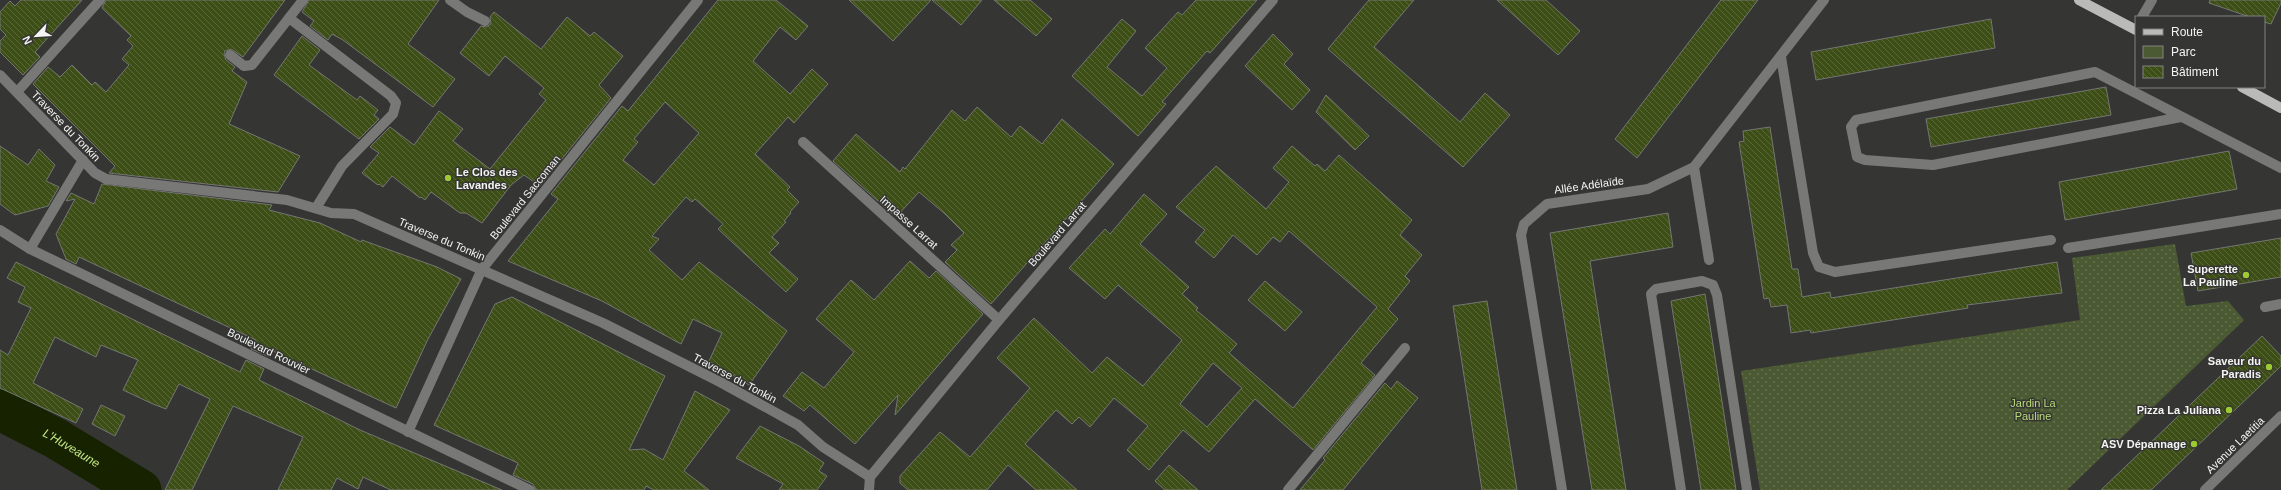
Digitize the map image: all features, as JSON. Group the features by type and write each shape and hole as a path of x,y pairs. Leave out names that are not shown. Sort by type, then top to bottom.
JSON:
{"main road":[{"path":"2079,0 2135,28"},
{"path":"2244,88 2281,108"}],"street":[{"path":"18,92 100,0"},
{"path":"230,55 244,66 252,65 303,0"},
{"path":"450,0 466,12 485,21"},
{"name":"Boulevard Saccoman","path":"408,432 482,269 698,0"},
{"name":"Boulevard Larrat","path":"870,477 999,320 1273,0"},
{"name":"Allée Adélaïde","path":"1562,490 1521,235 1524,224 1547,204 1648,189 1694,167 1824,0"},
{"path":"2143,16 2152,0"},
{"path":"289,18 391,96 396,103 393,114 342,166 316,208"},
{"path":"1781,57 1813,253 1819,267 1835,272 2051,240"},
{"path":"2181,117 1933,165 1865,160 1857,157 1851,126 1856,120 2095,72 2281,168"},
{"name":"Traverse du Tonkin","path":"0,75 95,173 106,179 287,200 331,213 354,214 603,323 720,382 798,425 823,447 870,477"},
{"name":"Impasse Larrat","path":"803,142 999,320"},
{"path":"30,249 83,160"},
{"path":"1694,167 1709,260"},
{"path":"2068,248 2281,214"},
{"name":"Boulevard Rouvier","path":"0,230 30,249 530,490"},
{"path":"1681,490 1651,294 1656,289 1702,281 1713,285 1717,295 1747,490"},
{"path":"2265,307 2281,304"},
{"path":"1288,490 1405,348"},
{"name":"Avenue Laetitia","path":"2205,490 2281,416"},
{"path":"869,490 870,477"}],"green space":[{"name":"Jardin La Pauline","path":"2175,244 2186,306 2228,301 2244,320 2067,490 1760,490 1741,371 2080,320 2072,258"}],"building":[{"path":"21,0 82,0 35,52 40,57 23,75 0,52 0,41 6,35 0,29 0,12 10,1 15,6"},
{"path":"106,0 285,0 243,57 231,49 225,51 224,54 226,60 235,67 232,71 247,82 229,124 300,156 278,192 109,173 115,166 33,84 48,67 60,77 72,65 92,85 95,82 106,92 129,65 122,59 133,46 127,40 131,36 102,8"},
{"path":"309,0 439,0 408,44 455,79 433,107 343,40 332,34 328,40 310,26 314,21 302,12"},
{"path":"718,0 776,0 808,26 796,40 780,27 753,61 790,94 812,69 828,84 794,123 788,117 755,154 790,187 787,190 799,202 784,221 786,222 772,237 779,243 769,253 798,279 786,292 718,229 723,224 695,199 692,202 686,197 652,236 659,239 649,250 682,280 699,262 787,331 749,385 709,361 722,333 693,319 681,344 602,301 508,261 558,199 551,194 622,106 628,111","holes":["665,102 699,133 654,185 623,160 638,142 634,139"]},
{"path":"849,0 931,0 893,41"},
{"path":"932,0 982,0 961,25"},
{"path":"994,0 1030,0 1052,19 1036,36"},
{"path":"1196,0 1257,0 1210,53 1207,51 1162,102 1166,104 1138,136 1072,76 1122,19 1136,31 1107,67 1142,96 1167,68 1145,48 1178,12 1182,15"},
{"path":"1369,0 1414,0 1374,47 1460,122 1485,93 1510,115 1463,167 1328,49"},
{"path":"1497,0 1546,0 1580,31 1558,55"},
{"path":"1721,0 1758,0 1637,158 1615,139"},
{"path":"2210,0 2281,0 2271,24 2265,22 2265,16 2247,16 2209,3"},
{"path":"494,12 541,49 567,17 590,36 594,32 623,56 599,85 611,98 540,186 524,175 511,185 482,223 466,213 460,213 431,192 425,200 421,197 420,198 392,176 383,187 362,173 379,153 370,147 390,127 414,145 439,111 463,129 453,141 490,169 546,100 539,94 544,88 505,56 489,76 460,53 481,26 486,27 491,24 490,17"},
{"path":"1991,19 1995,48 1816,80 1811,52"},
{"path":"1273,34 1293,54 1284,64 1310,90 1292,110 1245,66"},
{"path":"302,36 320,50 309,65 357,100 360,96 378,110 374,115 379,119 359,139 274,75"},
{"path":"2106,87 2111,115 1931,147 1926,119"},
{"path":"1326,95 1369,136 1355,150 1316,112"},
{"path":"977,107 1011,137 1020,126 1042,144 1062,119 1114,164 991,304 945,262 957,250 951,245 964,233 944,213 919,192 896,217 833,161 856,134 900,172 903,167 905,169 952,110 965,121"},
{"path":"1770,127 1792,269 1798,269 1802,297 1830,292 1831,298 2057,262 2062,293 1967,305 1968,308 1811,333 1810,330 1791,333 1787,305 1771,307 1769,298 1764,299 1739,142 1744,141 1743,131"},
{"path":"0,146 28,165 39,149 55,165 46,181 59,187 48,206 15,215 0,204"},
{"path":"1292,146 1315,166 1317,164 1325,171 1339,155 1412,220 1400,235 1422,255 1405,276 1410,281 1388,309 1398,319 1361,363 1375,375 1313,450 1255,399 1209,452 1183,430 1149,470 1127,450 1148,426 1114,398 1090,427 1079,417 1072,424 1056,410 1025,444 1077,490 1036,490 1008,465 987,490 908,490 900,483 900,476 940,432 970,457 1030,388 997,358 1034,318 1092,373 1107,357 1143,386 1182,340 1118,285 1105,299 1069,268 1105,229 1110,234 1144,194 1167,214 1140,244 1189,287 1182,294 1198,308 1196,310 1237,344 1229,353 1293,408 1377,307 1289,231 1280,242 1273,237 1257,255 1233,235 1214,258 1195,242 1205,230 1176,207 1216,166 1266,209 1289,182 1273,168","holes":["1213,363 1242,388 1207,427 1180,404"]},
{"path":"2229,151 2237,189 2065,220 2059,182"},
{"path":"102,184 272,205 269,210 320,223 361,242 362,240 437,267 461,279 428,339 396,408 273,351 270,357 251,349 256,340 79,257 76,264 66,259 56,234 75,199 66,201 71,193 94,204"},
{"path":"1668,213 1673,247 1590,261 1626,490 1592,490 1550,233"},
{"path":"2281,238 2281,277 2198,291 2191,253"},
{"path":"910,261 929,278 936,271 983,314 895,415 898,395 855,444 810,405 804,411 783,396 802,372 824,388 854,352 816,319 851,280 874,300"},
{"path":"16,262 240,372 246,360 264,369 259,380 360,430 502,490 391,490 363,477 358,489 337,478 331,490 278,490 303,437 233,406 192,490 165,490 210,399 179,384 166,409 153,404 123,390 138,360 101,345 96,357 55,337 33,383 83,409 76,423 0,388 0,350 8,355 31,308 18,302 25,287 7,278"},
{"path":"1265,281 1302,312 1285,331 1248,300"},
{"path":"1705,294 1736,490 1701,490 1671,301"},
{"path":"512,297 665,376 629,450 644,449 663,460 695,391 730,410 684,471 709,490 654,490 646,486 644,490 536,490 533,484 513,475 518,463 434,425 495,304"},
{"path":"1487,301 1517,490 1482,490 1453,306"},
{"path":"2262,336 2281,356 2281,366 2151,490 2101,490"},
{"path":"1397,381 1418,398 1343,490 1300,490 1325,460 1323,458 1385,383 1391,389"},
{"path":"101,405 125,416 115,436 92,424"},
{"path":"760,426 799,446 824,463 819,471 827,476 817,490 779,490 783,484 736,458"},
{"path":"1169,465 1198,490 1165,490 1155,481"}],"waterway":[{"name":"L'Huveaune","path":"0,410 55,438 141,490"}],"place":[{"name":"Le Clos des Lavandes","path":"448,178"},
{"name":"Superette La Pauline","path":"2246,275"},
{"name":"Saveur du Paradis","path":"2269,367"},
{"name":"Pizza La Juliana","path":"2229,410"},
{"name":"ASV Dépannage","path":"2194,444"}]}
